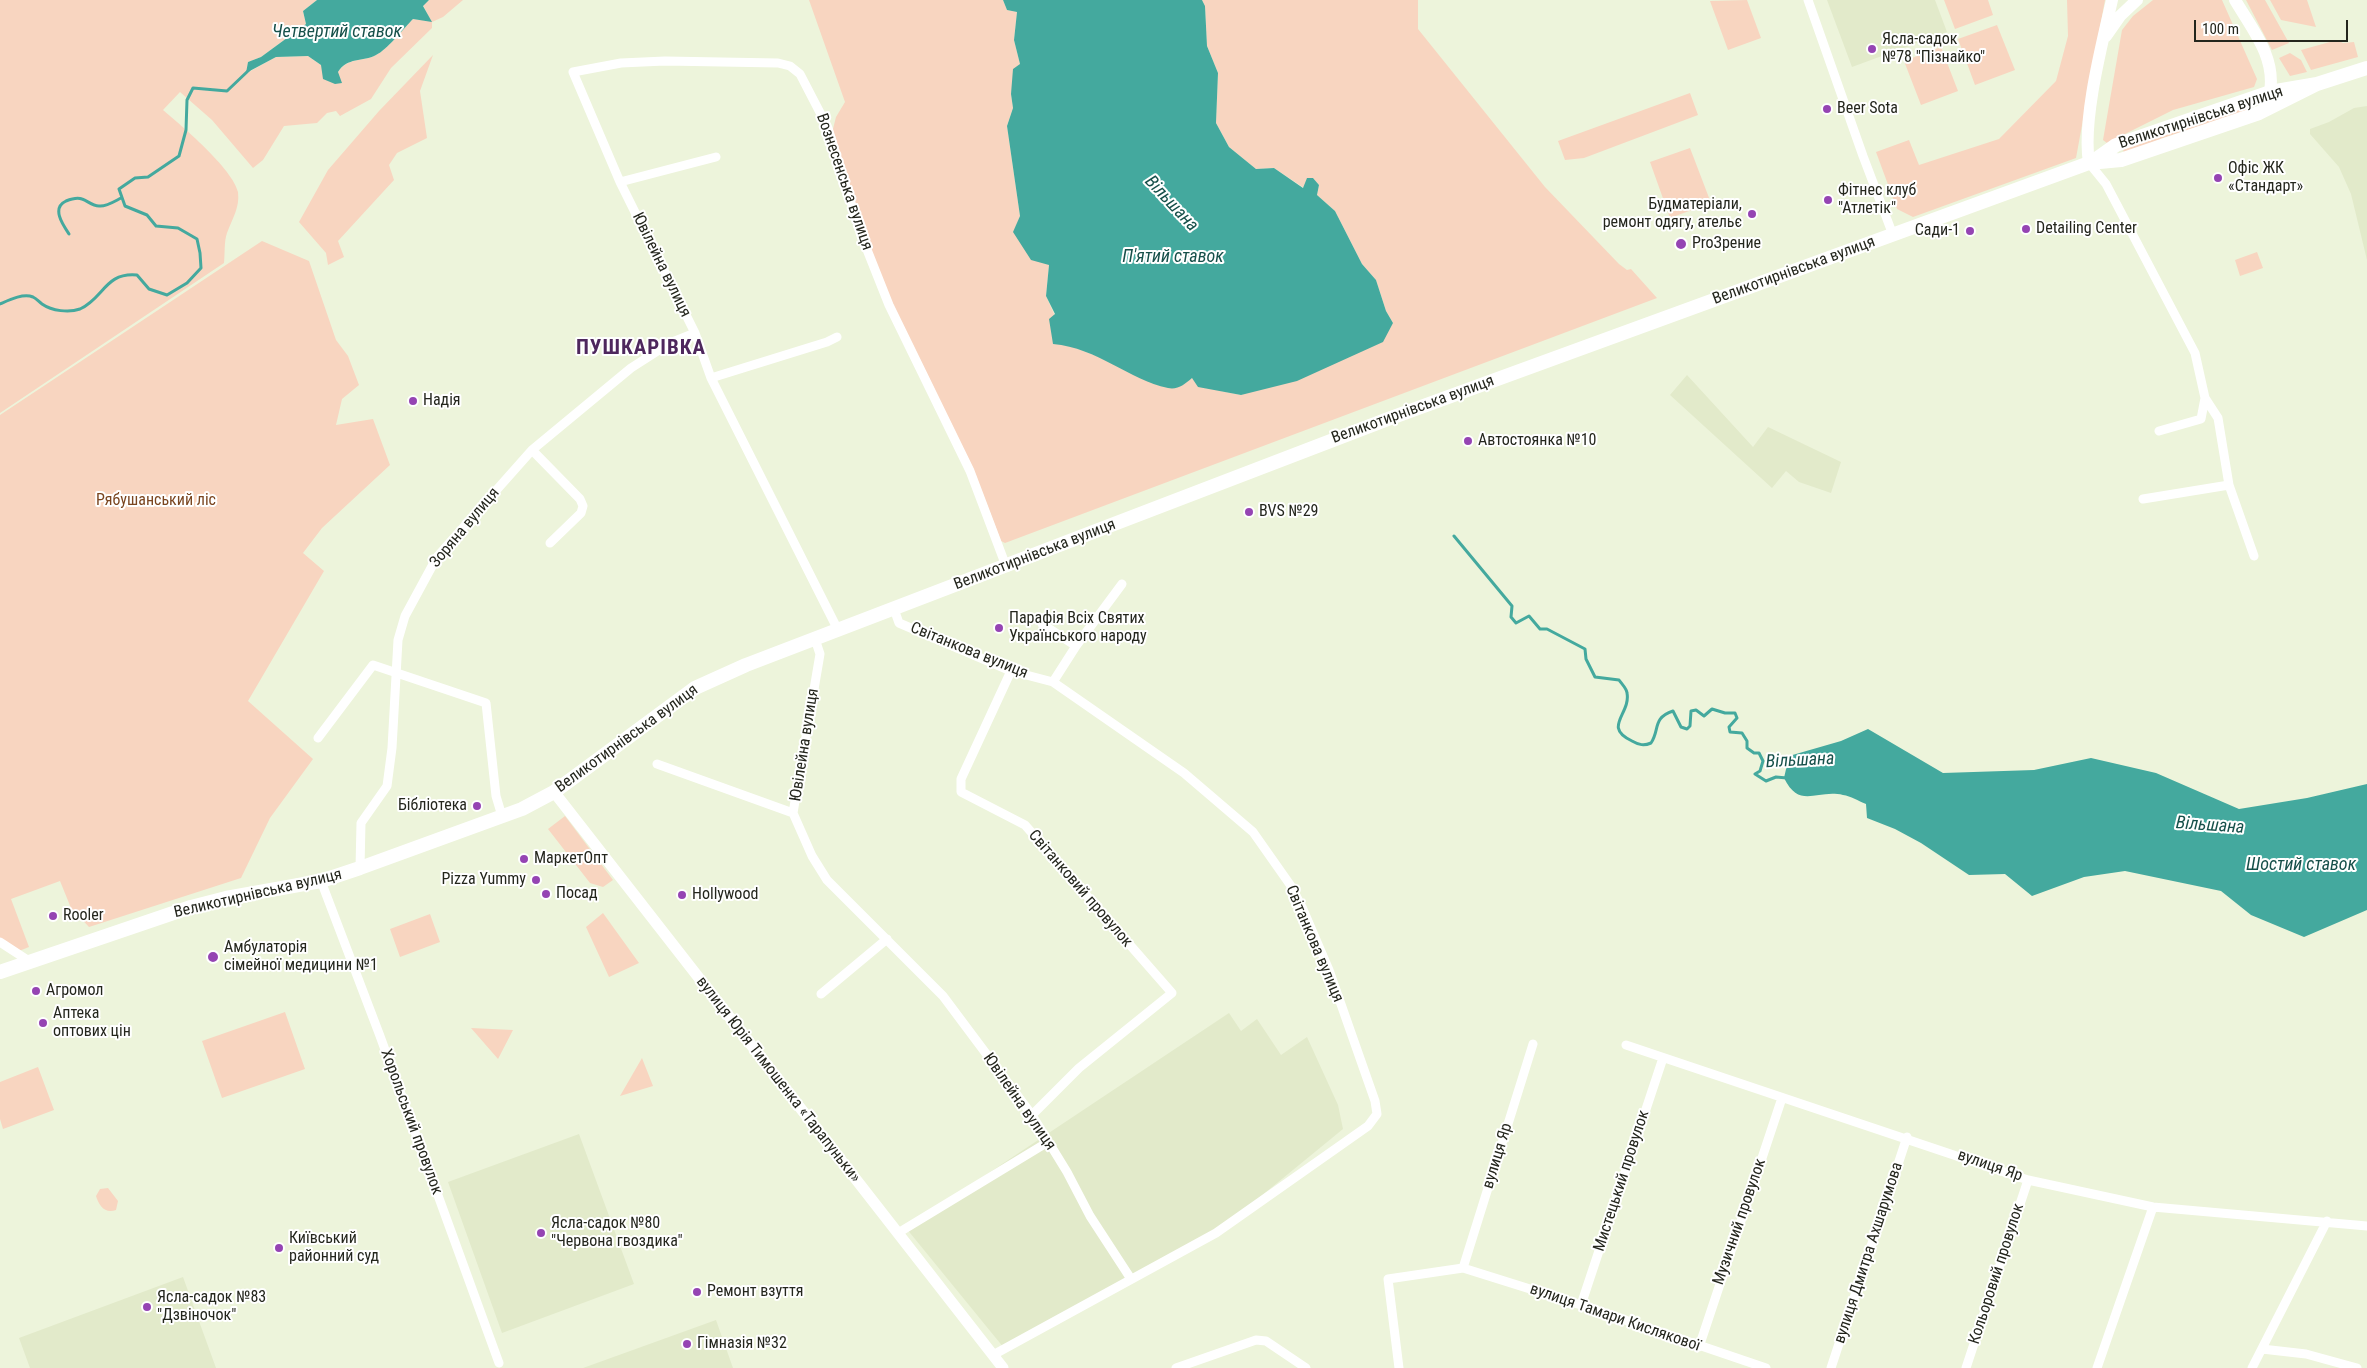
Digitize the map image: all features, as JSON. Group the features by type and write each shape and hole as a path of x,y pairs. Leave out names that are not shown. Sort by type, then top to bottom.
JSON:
{"main road":[{"path":"2089,164 2087,148 2090,115 2112,0"},
{"path":"2103,40 2120,16 2137,0"},
{"path":"2234,0 2268,58 2272,78 2266,110"},
{"name":"Великотирнівська вулиця","path":"2089,164 2116,145 2270,92 2317,84 2367,68"},
{"name":"Великотирнівська вулиця","path":"0,972 191,907 226,898 321,881 502,816 554,792 695,688 746,665 1388,419 2089,164 2122,160 2266,110 2317,84"}],"street":[{"path":"1808,0 1862,156 1893,235"},
{"name":"Вознесенська вулиця","path":"620,182 573,72 621,63 665,61 778,63 790,66 800,74 828,128 860,232 889,305 970,470 1006,566"},
{"path":"620,182 716,157"},
{"path":"2089,164 2106,184 2196,353 2205,398 2202,419 2159,431"},
{"name":"Ювілейна вулиця","path":"620,182 695,333 711,378 838,630"},
{"name":"Зоряна вулиця","path":"360,868 361,822 387,786 392,748 398,640 405,616 437,557 532,450 631,368 670,343 695,333"},
{"path":"711,378 827,342 836,337"},
{"path":"2205,398 2218,418 2229,485 2254,556"},
{"path":"532,450 580,498 582,506 582,512 550,543"},
{"path":"2143,499 2229,485"},
{"path":"1053,682 1076,646 1122,584"},
{"name":"Світанкова вулиця","path":"894,609 899,623 1012,671 1053,682 1184,773 1253,832 1291,886 1329,970 1375,1102 1377,1114 1368,1126 1319,1158 1296,1179 1250,1208 1216,1233 1131,1279"},
{"path":"1042,624 1076,646"},
{"name":"Ювілейна вулиця","path":"815,639 820,654 793,814 822,872 943,996 1032,1115 1090,1216 1131,1279"},
{"path":"318,738 373,665 486,704 496,796 502,816"},
{"name":"Світанковий провулок","path":"1012,671 961,779 961,792 1025,826 1172,994 1079,1068 1032,1115"},
{"path":"657,764 793,814"},
{"name":"вулиця Юрія Тимошенка «Тарапуньки»","path":"554,792 1003,1368"},
{"name":"Хорольський провулок","path":"321,881 380,1036 499,1363"},
{"path":"821,994 887,939"},
{"path":"0,942 29,961"},
{"name":"вулиця Яр","path":"1463,1268 1533,1044"},
{"name":"вулиця Яр","path":"1626,1045 1782,1098 1907,1137 2028,1180 2153,1207 2367,1226"},
{"name":"Мистецький провулок","path":"1581,1305 1663,1058"},
{"name":"Музичний провулок","path":"1699,1347 1782,1098"},
{"name":"вулиця Дмитра Ахшарумова","path":"1831,1368 1907,1137"},
{"path":"898,1233 1048,1142"},
{"name":"Кольоровий провулок","path":"1966,1368 2028,1180"},
{"path":"2097,1368 2153,1207"},
{"path":"2252,1368 2327,1221"},
{"path":"1398,1368 1388,1279 1463,1268"},
{"name":"вулиця Тамари Кислякової","path":"1463,1268 1581,1305 1699,1347 1766,1368"},
{"path":"993,1355 1131,1279"},
{"path":"1176,1368 1256,1340 1266,1342 1306,1368"},
{"path":"2262,1349 2306,1354 2357,1368"}],"shaded area":[{"name":"Ясла-садок №78 \"Пізнайко\"","path":"1827,0 1935,0 1947,32 1852,67"},
{"path":"2367,106 2367,260 2351,194 2339,167 2310,134 2310,129 2329,122 2354,108"},
{"path":"1687,375 1753,447 1768,427 1841,462 1831,493 1799,482 1786,471 1772,488 1670,395"},
{"path":"1229,1013 1241,1031 1257,1019 1281,1055 1307,1037 1338,1105 1343,1129 1216,1233 1004,1348 906,1228"},
{"name":"Ясла-садок №80 \"Червона гвоздика\"","path":"579,1134 634,1284 502,1333 448,1182"},
{"name":"Ясла-садок №83 \"Дзвіночок\"","path":"183,1277 216,1368 30,1368 19,1338"},
{"name":"Гімназія №32","path":"716,1320 733,1368 583,1368"}],"green space":[{"path":"0,0 317,0 303,11 306,24 261,57 248,62 247,73 276,57 308,56 321,65 338,72 346,64 371,57 380,52 413,19 431,21 423,5 429,0 463,0 443,17 432,22 432,28 391,68 371,99 340,116 336,111 327,113 317,123 284,126 263,160 253,168 212,120 180,92 163,110 217,160 234,182 238,192 237,208 226,236 224,263 0,413"},
{"path":"809,0 1003,0 1007,10 1017,12 1014,40 1020,64 1011,94 1013,108 1007,126 1020,216 1014,232 1049,265 1046,296 1068,345 1105,359 1156,383 1192,378 1221,391 1241,395 1393,323 1386,311 1376,280 1362,264 1335,211 1317,195 1319,185 1313,178 1307,179 1304,188 1274,168 1256,169 1229,147 1216,123 1218,73 1207,46 1205,6 1202,0 1418,0 1418,29 1545,187 1619,264 1627,270 1631,269 1657,298 1005,543 1001,541 973,468 887,292 854,207 831,137 836,117 845,102"},
{"path":"1747,0 1761,38 1728,50 1710,1"},
{"path":"1944,0 1988,0 1993,15 1955,29"},
{"path":"2067,0 2105,0 2076,158 1913,217 1897,209 1876,152 1909,140 1919,165 1999,139 2056,81 2068,36"},
{"path":"2153,0 2222,0 2257,79 2254,87 2173,110 2107,143 2103,140 2122,30 2133,16"},
{"path":"2246,0 2265,0 2289,43 2272,50"},
{"path":"2270,0 2307,0 2316,27 2281,20"},
{"path":"1997,25 2015,70 1975,85 1958,39"},
{"path":"2337,40 2343,43 2354,42 2358,57 2311,70 2301,50"},
{"path":"1941,47 1958,91 1921,105 1904,61"},
{"path":"2290,53 2301,60 2307,72 2290,76 2279,58"},
{"path":"433,55 420,91 427,138 397,153 389,165 394,180 338,241 344,257 328,265 326,253 299,222 328,170 379,111"},
{"path":"1690,93 1698,115 1584,158 1565,160 1558,141"},
{"path":"2255,105 2243,112 2163,138 2124,154 2123,149 2162,133"},
{"path":"1690,148 1711,203 1670,218 1650,162"},
{"name":"Рябушанський ліс","path":"262,241 309,261 336,340 348,356 359,385 342,399 336,425 373,419 390,465 322,528 303,553 324,571 248,701 313,759 270,818 241,878 89,927 71,908 60,881 11,899 29,947 19,951 0,938 0,415"},
{"path":"2257,252 2263,268 2240,276 2235,260"},
{"path":"565,816 613,880 603,887 590,883 548,829"},
{"path":"603,913 639,963 609,977 586,927"},
{"path":"430,914 440,942 400,957 390,929"},
{"path":"285,1012 305,1069 222,1098 202,1041"},
{"path":"471,1028 513,1030 498,1059"},
{"path":"642,1058 653,1086 620,1096"},
{"path":"38,1067 54,1110 3,1129 0,1119 0,1082"},
{"path":"108,1188 118,1201 116,1210 106,1210 97,1200 96,1196 100,1189"}],"water":[{"name":"Четвертий ставок","path":"317,0 429,0 423,6 432,22 413,19 380,52 371,57 346,64 338,72 342,83 335,84 323,79 321,65 308,56 276,57 246,73 248,62 261,57 306,24 303,11"},
{"name":"П'ятий ставок","path":"1003,0 1202,0 1205,6 1207,46 1218,73 1216,123 1229,147 1256,169 1274,168 1303,188 1307,178 1313,178 1319,185 1317,195 1335,211 1362,264 1376,280 1386,311 1393,323 1383,342 1297,381 1241,395 1198,387 1192,378 1178,387 1168,388 1140,378 1084,351 1053,344 1049,319 1055,314 1046,296 1049,265 1031,260 1013,232 1020,216 1007,126 1013,108 1011,94 1013,69 1020,64 1014,40 1017,12 1007,10"},
{"name":"Шостий ставок","path":"1868,729 1943,773 2034,770 2091,758 2156,773 2239,809 2307,798 2367,784 2367,910 2304,937 2251,915 2221,891 2125,871 2084,877 2032,896 2005,874 1969,875 1921,843 1895,829 1867,818 1866,804 1852,797 1833,794 1803,796 1790,788 1784,778 1789,756 1841,741"}],"waterway":[{"path":"0,304 16,298 29,296 51,308 71,311 80,309 88,304 111,282 126,275 137,275 149,289 167,295 187,283 201,268 197,239 178,228 156,226 147,215 125,206 119,189 135,178 148,177 179,156 186,130 187,100 193,88 227,91 249,70"},
{"path":"69,234 60,217 59,208 62,204 68,200 78,198 94,205 102,206 121,198"},
{"name":"Вільшана","path":"1454,536 1512,606 1511,617 1516,623 1529,616 1540,629 1547,629 1585,649 1586,659 1595,677 1619,680 1627,693 1627,701 1618,725 1619,731 1623,736 1639,744 1646,745 1651,743 1659,721 1666,714 1673,711 1681,727 1687,729 1690,726 1691,711 1696,710 1704,716 1712,709 1725,713 1735,713 1737,718 1729,727 1730,732 1742,733 1747,741 1747,748 1754,753 1759,753 1763,761 1760,771 1755,774 1766,781 1776,777 1787,778"}],"place":[{"name":"Ясла-садок №78 \"Пізнайко\"","path":"1872,49"},
{"name":"Beer Sota","path":"1827,109"},
{"name":"Офіс ЖК «Стандарт»","path":"2218,178"},
{"name":"Фітнес клуб \"Атлетік\"","path":"1828,200"},
{"name":"Будматеріали, ремонт одягу, ательє","path":"1752,214"},
{"name":"Detailing Center","path":"2026,229"},
{"name":"Сади-1","path":"1970,231"},
{"name":"ProЗрение","path":"1681,244"},
{"name":"Надія","path":"413,401"},
{"name":"Автостоянка №10","path":"1468,441"},
{"name":"BVS №29","path":"1249,512"},
{"name":"Парафія Всіх Святих Українського народу","path":"999,628"},
{"name":"Бібліотека","path":"477,806"},
{"name":"МаркетОпт","path":"524,859"},
{"name":"Pizza Yummy","path":"536,880"},
{"name":"Посад","path":"546,894"},
{"name":"Hollywood","path":"682,895"},
{"name":"Rooler","path":"53,916"},
{"name":"Амбулаторія сімейної медицини №1","path":"213,957"},
{"name":"Агромол","path":"36,991"},
{"name":"Аптека оптових цін","path":"43,1023"},
{"name":"Ясла-садок №80 \"Червона гвоздика\"","path":"541,1233"},
{"name":"Київський районний суд","path":"279,1248"},
{"name":"Ремонт взуття","path":"697,1292"},
{"name":"Ясла-садок №83 \"Дзвіночок\"","path":"147,1307"},
{"name":"Гімназія №32","path":"687,1344"}],"district":[{"name":"ПУШКАРІВКА","path":"641,349"}]}
